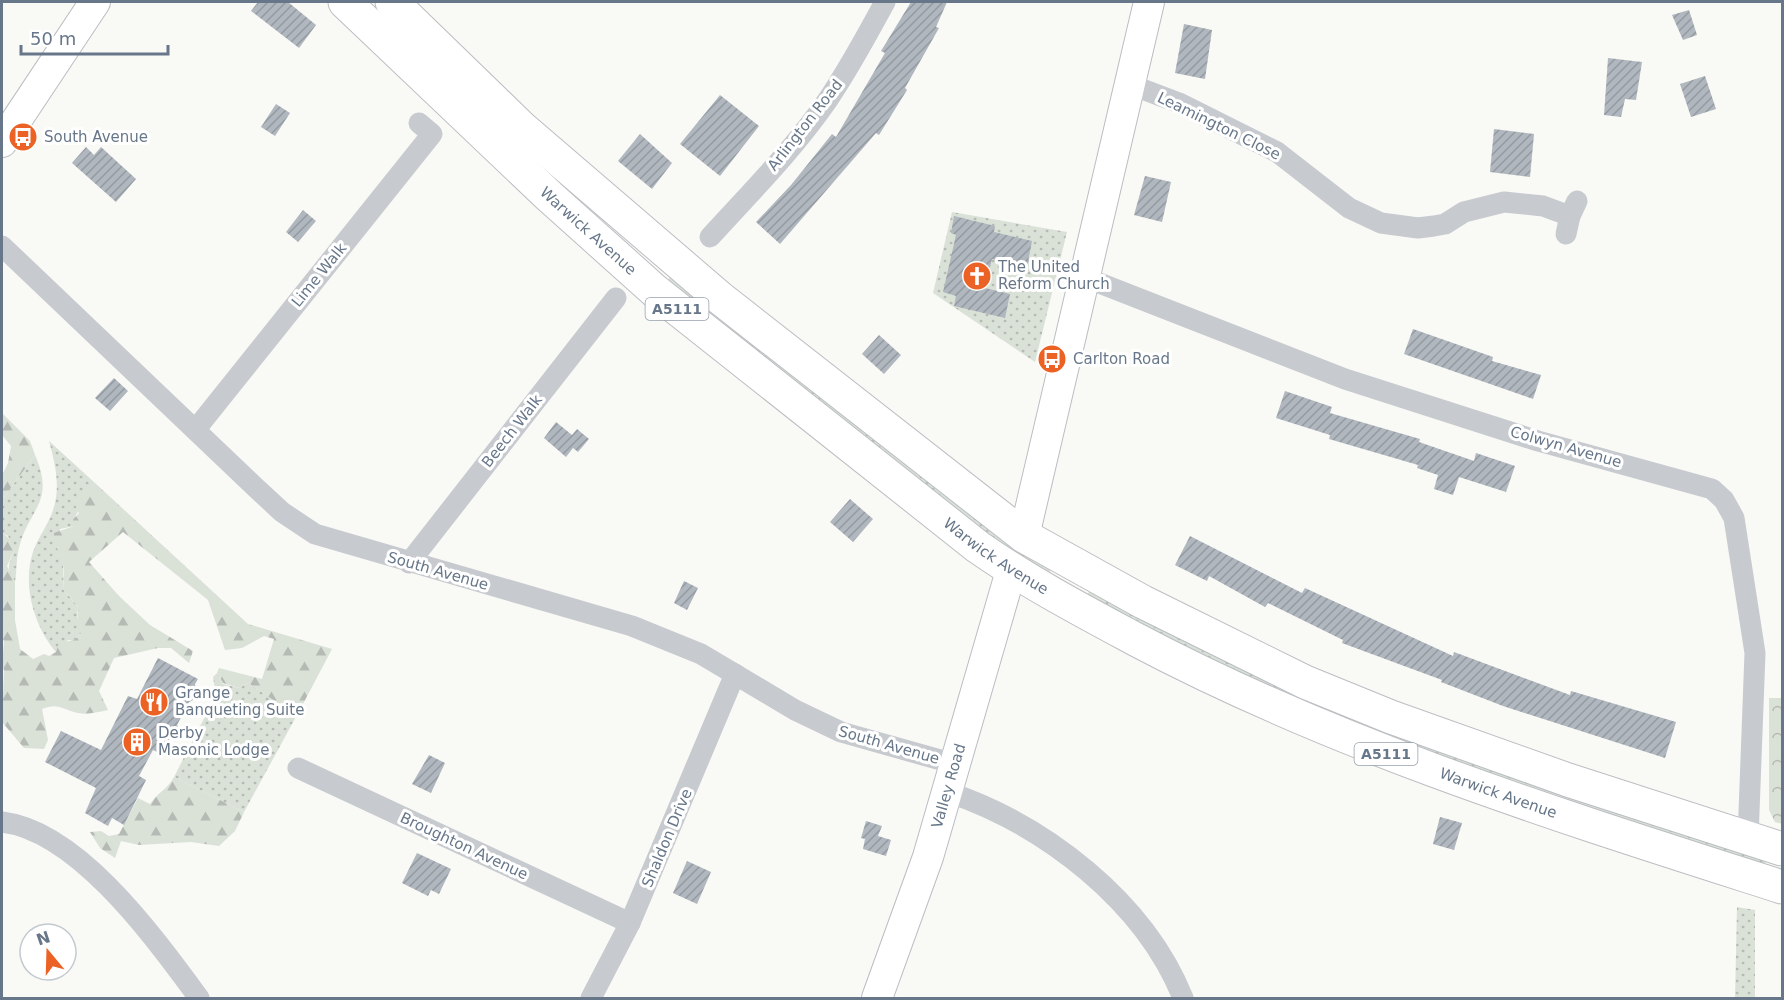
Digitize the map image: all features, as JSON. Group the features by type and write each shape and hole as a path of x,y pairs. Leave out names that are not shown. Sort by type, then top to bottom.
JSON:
{"highway":[{"name":"Warwick Avenue","path":"345,2 540,188 655,291 1011,571 1198,672 1302,720 1373,749 1554,814 1782,887"},
{"name":"A5111","path":"392,2 522,128 720,298 1024,536 1143,602 1305,682 1391,717 1568,780 1782,849"}],"street":[{"path":"2,142 95,2"},
{"name":"Arlington Road","path":"710,237 804,132 847,71 885,2"},
{"path":"1024,536 1149,2"},
{"name":"Leamington Close","path":"1130,84 1179,103 1277,152 1349,208 1381,223 1418,228 1434,226 1452,220 1464,212 1504,202 1543,206 1571,217"},
{"name":"Lime Walk","path":"196,429 432,134 419,123"},
{"name":"South Avenue","path":"2,246 301,527 315,534 409,563 632,626 690,649 810,718 952,778 977,802 1055,848 1100,882 1146,933 1170,971 1183,999"},
{"name":"Colwyn Avenue","path":"1084,277 1345,379 1538,441 1712,489 1724,500 1734,518 1755,653 1749,839"},
{"name":"Beech Walk","path":"409,563 616,298"},
{"name":"Valley Road","path":"881,997 952,778 1011,571"},
{"name":"Shaldon Drive","path":"591,999 630,923 735,674"},
{"name":"Broughton Avenue","path":"298,768 630,923"},
{"path":"2,822 28,829 47,838 92,872 141,920 200,999"}],"green space":[{"path":"952,212 1067,232 1035,362 933,293"},
{"path":"674,273 1053,566 1046,578 993,545 664,284"},
{"path":"2,413 30,441 35,455 2,500 2,475 8,463 11,446 2,435"},
{"path":"49,441 95,483 76,515 74,526 60,529 63,589 78,607 77,616 81,634 74,640 68,640 56,652 48,642 36,618 29,578 33,552 51,515 57,493"},
{"path":"35,455 41,471 42,494 20,544 15,582 9,566 15,549 8,536 2,533 2,500"},
{"path":"95,483 248,624 332,649 303,704 275,701 248,683 239,688 223,683 217,673 219,668 262,679 274,639 264,636 242,648 225,650 208,600 123,532 89,562 119,596 150,625 193,651 189,663 171,648 158,648 114,658 99,691 108,710 83,714 55,706 42,709 48,740 44,749 24,748 2,722 4,641 2,637 2,533 13,541 15,549 7,566 15,582 15,620 20,649 33,659 44,654 49,656 56,652 59,643 74,640 81,634 77,626 78,607 63,589 63,566 58,549 54,545 54,533 74,526 73,520 79,513 75,503 77,496 79,493 88,493"},
{"path":"1091,588 1768,854 1764,867 1499,782 1258,686 1085,599"},
{"path":"217,673 223,684 239,688 248,683 281,701 303,704 244,812 174,777 216,695 213,677"},
{"path":"1769,698 1782,698 1782,824 1775,822 1769,810"},
{"path":"174,777 244,812 235,831 219,846 191,842 139,845 121,841 115,858 100,848 90,832 101,831 109,836 119,834 138,798 150,804"},
{"path":"1737,907 1755,910 1755,998 1735,998"}],"building":[{"path":"258,2 288,2 316,25 299,48 251,11"},
{"path":"911,2 947,2 936,27 939,28 905,88 907,90 879,135 876,133 780,244 756,222 791,185 832,134 836,137 885,53 881,51"},
{"path":"1689,10 1697,35 1683,40 1672,15"},
{"path":"1184,24 1212,30 1205,79 1175,73"},
{"path":"1608,58 1642,62 1636,100 1625,99 1621,117 1604,115"},
{"path":"1705,76 1716,109 1691,117 1680,84"},
{"path":"720,95 759,126 720,176 680,144"},
{"path":"276,104 290,113 275,136 261,127"},
{"path":"1494,129 1534,134 1530,177 1490,172"},
{"path":"640,134 672,163 652,189 618,161"},
{"path":"86,147 94,155 101,147 136,179 116,202 72,163"},
{"path":"1145,176 1171,182 1162,222 1134,215"},
{"path":"303,210 316,221 298,242 286,232"},
{"name":"The United Reform Church","path":"954,216 995,226 994,232 1032,241 1027,267 992,259 985,288 1010,294 1005,318 954,306 956,296 943,292 956,235 951,233"},
{"path":"1413,329 1493,357 1492,361 1541,375 1533,399 1404,354"},
{"path":"879,335 901,355 884,374 862,354"},
{"path":"114,378 128,391 110,411 95,398"},
{"path":"1285,391 1332,407 1330,413 1420,439 1419,442 1474,461 1476,453 1515,466 1506,492 1459,477 1453,495 1434,489 1438,475 1417,468 1418,465 1329,439 1330,435 1276,418"},
{"path":"556,422 572,435 577,429 589,439 578,452 573,448 566,457 544,438"},
{"path":"850,499 873,519 853,542 830,522"},
{"path":"1190,536 1302,593 1305,588 1453,656 1454,652 1570,695 1571,691 1676,722 1665,758 1503,706 1441,682 1442,680 1342,643 1343,640 1268,603 1265,607 1209,576 1207,581 1175,565"},
{"path":"684,581 698,588 687,610 674,603"},
{"name":"Derby Masonic Lodge","path":"158,658 198,679 195,684 196,694 177,725 182,734 171,736 161,754 153,750 139,776 146,780 124,825 112,818 108,826 85,813 96,788 45,762 61,731 101,750 128,696 137,699"},
{"path":"429,755 445,763 431,793 412,784"},
{"path":"1440,817 1462,823 1454,850 1433,844"},
{"path":"866,821 882,826 878,836 891,840 886,856 863,849 865,839 861,838"},
{"path":"417,853 451,869 439,894 431,890 428,896 402,883"},
{"path":"687,861 711,872 697,904 673,893"}],"place":[{"name":"South Avenue","path":"23,137"},
{"name":"The United Reform Church","path":"977,276"},
{"name":"Carlton Road","path":"1052,359"},
{"name":"Grange Banqueting Suite","path":"154,702"},
{"name":"Derby Masonic Lodge","path":"137,742"}]}
